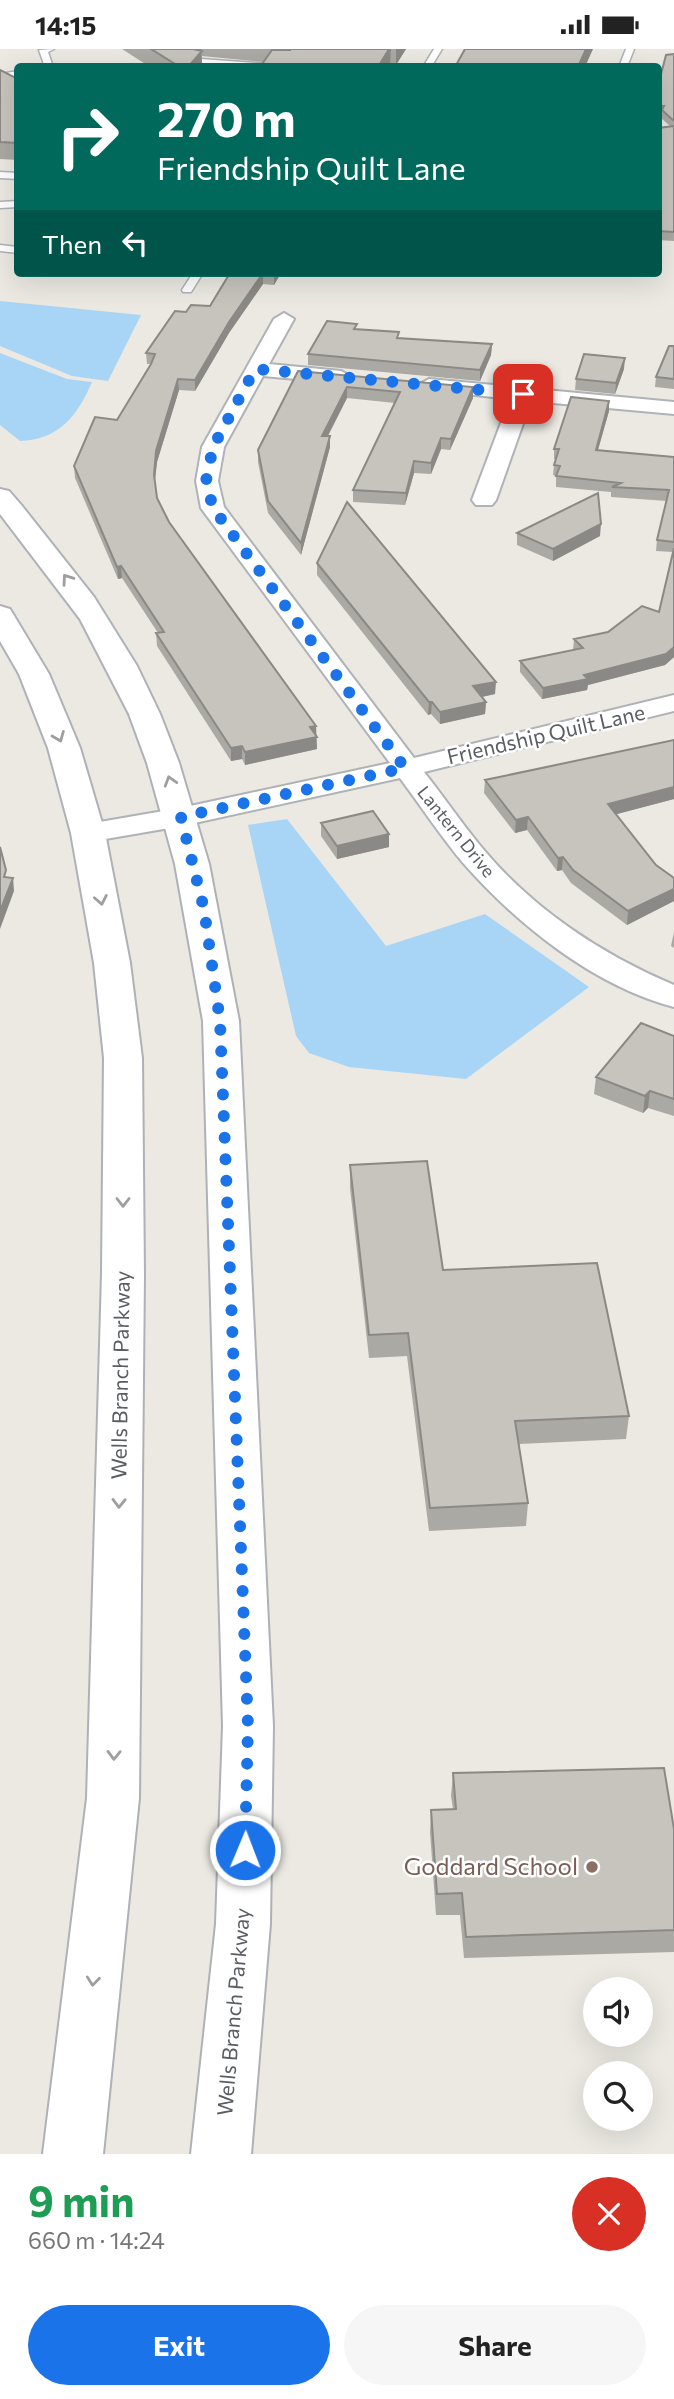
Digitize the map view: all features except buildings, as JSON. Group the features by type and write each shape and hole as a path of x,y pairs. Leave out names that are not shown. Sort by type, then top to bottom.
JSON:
{"main road":[{"name":"Wells Branch Parkway","path":"0,497 55,561 95,619 139,700 165,766 181,817 204,909 220,1021 248,1712 243,1924 220,2154"},
{"name":"Wells Branch Parkway","path":"0,615 34,674 64,748 88,833 113,963 123,1058 123,1273 113,1798 73,2154"}],"street":[{"name":"Lantern Drive","path":"284,319 213,447 206,481 213,508 405,768 473,856 515,902 557,936 649,988 674,997"},
{"path":"255,369 356,378"},
{"path":"411,383 674,408"},
{"path":"484,500 523,394"},
{"name":"Friendship Quilt Lane","path":"88,833 181,817 405,768 674,703"}],"lane":[{"path":"48,63 43,50 50,49"},
{"path":"203,63 231,63"},
{"path":"187,290 195,277"}],"water":[{"path":"0,301 141,315 108,381 72,376 0,346"},
{"path":"0,353 67,379 92,382 73,415 56,431 34,440 20,441 0,425"},
{"path":"287,819 386,946 485,914 589,987 466,1079 349,1067 309,1053 296,1036 248,825"}],"place":[{"name":"Goddard School","path":"592,1867"}],"route":[{"path":"245,1850 248,1726 237,1390 220,1021 204,909 181,817 405,768 233,538 213,508 206,481 213,447 255,369 523,394"}]}
